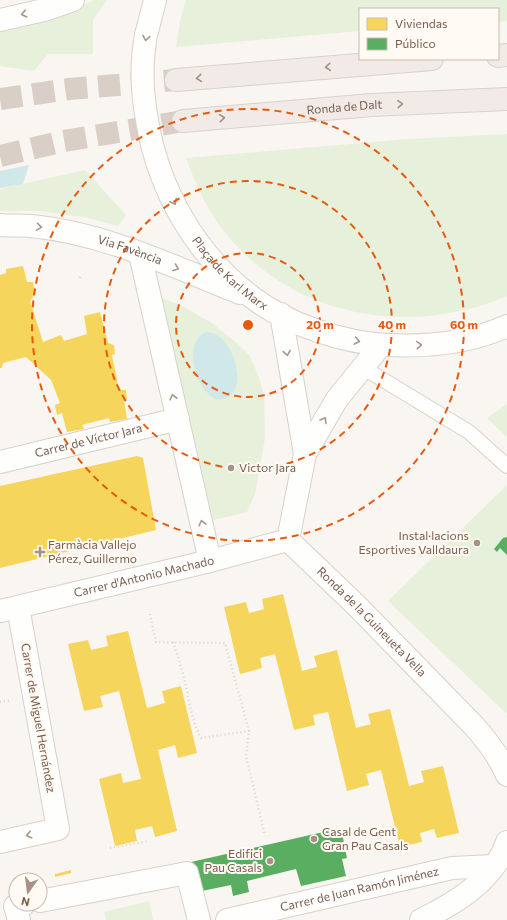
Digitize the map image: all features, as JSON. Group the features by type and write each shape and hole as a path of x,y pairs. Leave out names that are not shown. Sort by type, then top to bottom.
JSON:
{"highway":[{"path":"176,80 420,60"},
{"name":"Ronda de Dalt","path":"183,121 372,105 507,99"}],"street":[{"path":"0,20 48,9 72,0"},
{"name":"Plaça de Karl Marx","path":"155,0 146,36 143,64 147,120 152,147 161,174 173,201 188,227 207,253 228,277 253,298 281,314 333,336 360,342 380,345 411,346 442,344 472,338 507,326"},
{"name":"Via Favència","path":"0,225 30,226 72,233 115,245 253,298"},
{"path":"140,254 210,561"},
{"path":"281,314 305,454"},
{"path":"288,540 305,454 337,399 380,345"},
{"name":"Carrer de Víctor Jara","path":"0,462 178,419"},
{"name":"Carrer d'Antonio Machado","path":"9,609 210,561 288,540"},
{"name":"Ronda de la Guineueta Vella","path":"288,540 352,601 475,727 491,745 502,762 507,775"},
{"name":"Carrer de Miguel Hernández","path":"0,842 58,828 9,609"},
{"path":"421,920 466,895 494,866 504,852 507,842"},
{"name":"Carrer de Juan Ramón Jiménez","path":"226,920 452,868 494,866"},
{"path":"48,899 187,873 199,920"}],"lane":[{"path":"362,367 469,432 507,466"}],"path":[{"path":"80,278 81,274"},
{"path":"150,614 156,642 225,643 249,731 246,756 265,836"},
{"path":"173,642 186,685 196,731 201,738 249,731"},
{"path":"110,848 149,841"}],"green space":[{"path":"94,0 107,0 93,19 93,54 48,54 34,71 0,66 0,31 36,22"},
{"path":"186,0 507,0 507,21 499,22 499,8 359,8 359,31 176,47 180,21"},
{"path":"507,134 507,296 468,309 429,316 389,316 351,311 314,299 279,281 247,257 220,226 201,194 186,158 409,139"},
{"path":"85,170 126,215 118,226 83,217 38,211 0,211 0,189"},
{"path":"160,297 184,307 213,324 238,344 250,356 259,378 264,395 265,438 255,494 247,512 213,520"},
{"path":"507,404 507,437 487,418"},
{"name":"Instal·lacions Esportives Valldaura","path":"507,485 507,714 388,601"},
{"path":"149,901 153,920 106,920 104,912"}],"water":[{"path":"29,165 23,184 0,188 0,171"},
{"path":"206,332 215,334 223,340 230,349 234,360 237,372 237,383 234,392 227,398 218,399 209,394 202,386 196,374 193,361 194,349 198,339"}],"building: Viviendas":[{"path":"23,266 27,282 33,282 35,294 30,301 43,342 61,335 64,341 87,334 84,316 100,312 108,343 114,345 115,354 112,355 119,390 126,390 127,400 124,401 127,419 110,422 109,418 82,425 84,429 67,432 62,413 57,415 55,405 60,403 51,380 26,357 3,363 2,368 0,368 0,275 6,273 6,269"},
{"path":"137,456 143,458 156,530 0,568 0,486"},
{"path":"283,594 302,671 317,667 314,656 337,650 356,728 371,724 368,714 390,709 409,786 424,782 421,771 443,766 459,833 437,838 434,829 420,833 422,842 400,847 381,770 366,774 369,785 347,791 328,712 313,715 315,725 294,730 275,654 260,658 262,668 240,674 224,607 246,602 249,613 264,609 262,599"},
{"path":"128,631 147,708 165,703 162,691 181,686 197,753 178,758 175,745 158,750 177,831 155,837 152,826 135,830 137,841 115,846 99,779 121,773 123,783 141,779 119,691 100,696 103,707 84,711 68,644 88,640 91,650 108,646 106,636"},
{"path":"71,870 71,873 55,877 55,874"}],"building: Público":[{"path":"507,537 507,555 500,548 497,552 494,549 503,538"},
{"name":"Edifici Pau Casals","path":"341,828 347,858 342,859 346,876 301,886 296,869 247,881 249,892 233,896 231,885 197,892 191,862"}],"tunnel":[{"path":"0,99 69,89 176,80"},
{"path":"0,156 64,141 183,121"}],"place":[{"name":"Victor Jara","path":"231,468"},
{"name":"Instal·lacions Esportives Valldaura","path":"477,543"},
{"name":"Farmàcia Vallejo Pérez, Guillermo","path":"40,552"},
{"name":"Casal de Gent Gran Pau Casals","path":"314,839"},
{"name":"Edifici Pau Casals","path":"270,861"}]}
